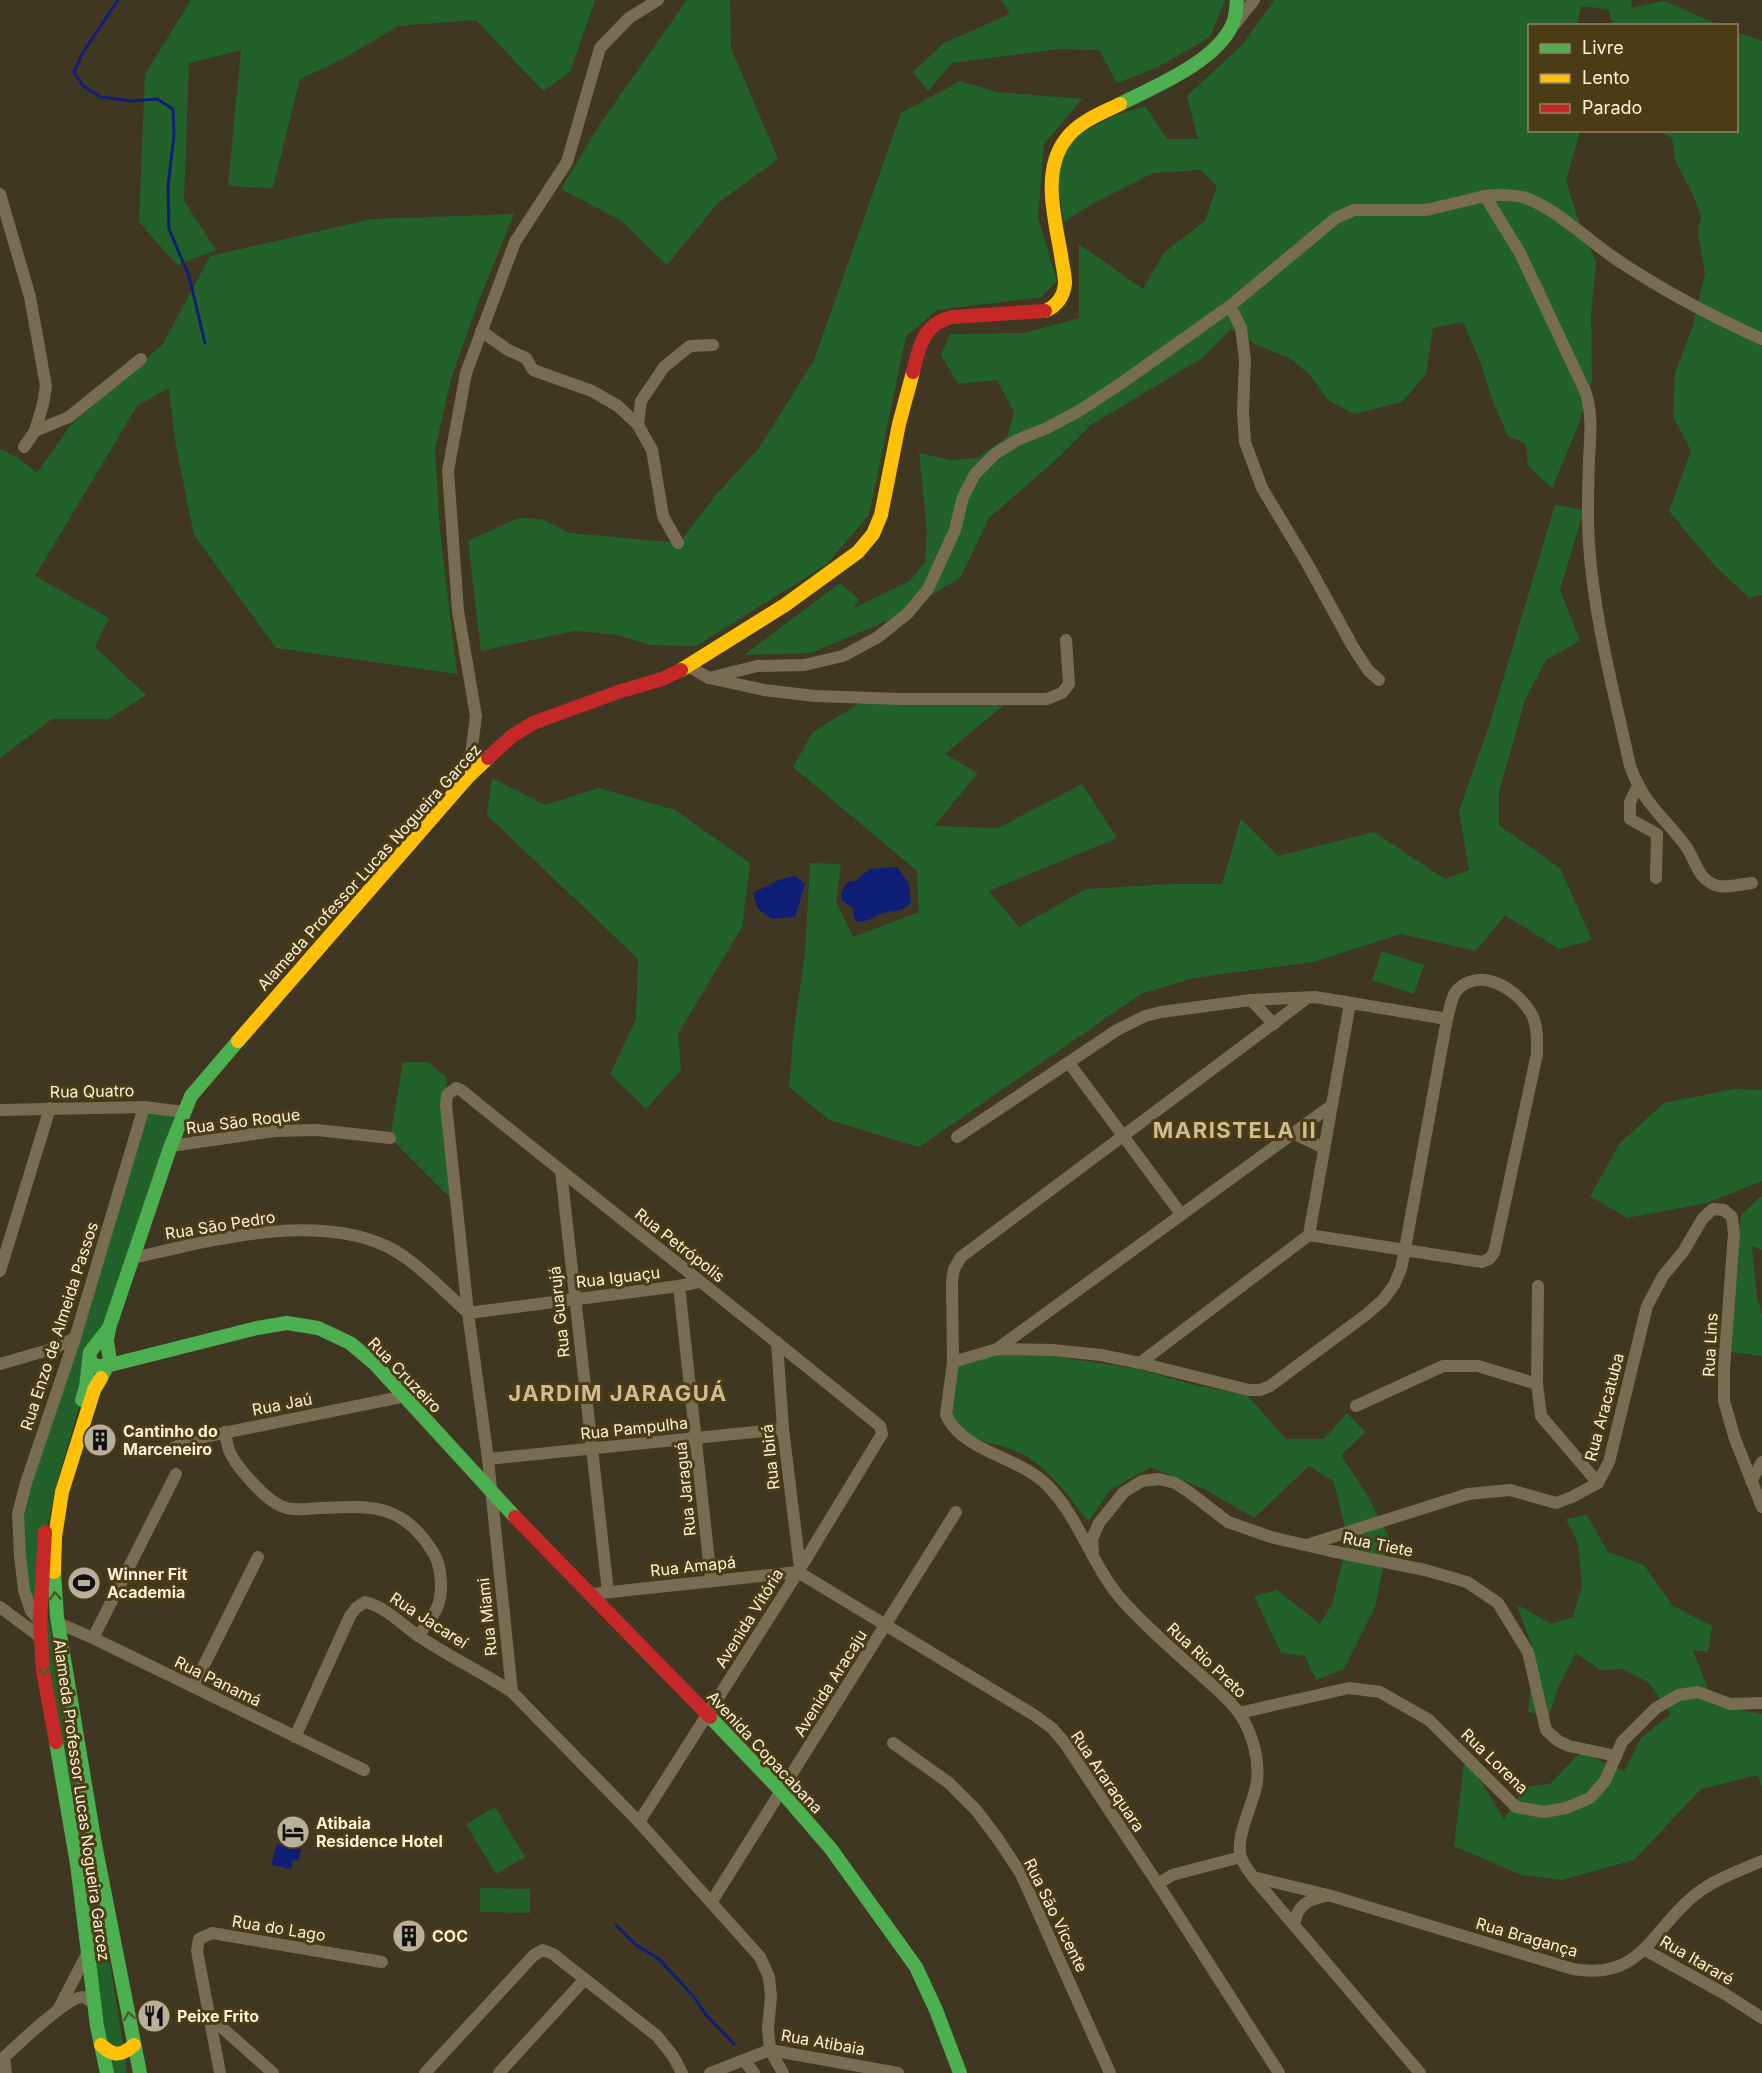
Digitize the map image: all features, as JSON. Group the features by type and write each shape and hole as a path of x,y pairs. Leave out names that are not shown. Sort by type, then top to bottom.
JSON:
{"main road":[{"path":"1235,24 1237,0"},
{"name":"Alameda Professor Lucas Nogueira Garcez","path":"140,2073 95,1844 58,1623 54,1575 55,1537 62,1492 94,1390 111,1356 107,1341 109,1328 171,1146 194,1091 468,777 512,736 533,723 662,679 688,666 785,604 858,552 873,534 881,514 899,424 921,340 927,329 940,320 952,317 1046,312 1057,305 1065,293 1065,280 1051,188 1053,164 1060,146 1072,132 1089,121 1165,82 1201,59 1223,41 1235,24"},
{"name":"Rua Cruzeiro","path":"106,1366 257,1328 287,1323 318,1328 350,1343 374,1363 491,1493"},
{"name":"Alameda Professor Lucas Nogueira Garcez","path":"107,2073 94,2005 77,1864 43,1671 40,1620 45,1532 54,1492 86,1387 86,1373 92,1353 109,1328"},
{"path":"106,1366 96,1366 92,1353 101,1344 117,1355 131,1360"},
{"name":"Avenida Copacabana","path":"491,1493 592,1594 781,1791 831,1849 916,1967 936,2010 960,2073"},
{"path":"40,1637 52,1646 65,1661"},
{"path":"53,1729 65,1726 72,1730 77,1738"},
{"path":"101,2045 109,2053 117,2056 122,2055 134,2045"}],"street":[{"path":"468,777 476,716 458,611 448,471 466,373 515,242 567,162 600,48 629,18 658,0"},
{"path":"1235,24 1254,0"},
{"path":"0,194 30,297 46,386 35,431 24,447"},
{"path":"710,678 756,666 804,665 843,656 878,637 908,613 928,589 955,530 963,497 975,474 995,453 1079,411 1230,306 1336,218 1354,210 1426,210 1502,194 1526,198 1553,213 1630,269 1684,300 1762,339"},
{"path":"1485,196 1520,253 1581,383 1591,410 1588,482 1589,542 1594,598 1630,766 1638,786 1650,805 1686,847 1703,878 1718,886 1752,884"},
{"path":"1230,306 1241,328 1245,360 1243,411 1245,442 1262,488 1307,563 1353,647 1368,670 1379,680"},
{"path":"481,331 508,350 526,358 533,369 592,391 618,406 638,425 652,450 663,516 678,543"},
{"path":"638,425 640,401 664,367 690,346 713,345"},
{"path":"35,431 69,417 141,359"},
{"path":"688,666 710,678 764,690 815,696 901,699 1047,699 1062,693 1070,684 1066,640"},
{"path":"1638,786 1630,802 1630,819 1657,834 1656,878"},
{"path":"1306,999 961,1257 954,1269 952,1281 953,1362 997,1349 1052,1350 1101,1355 1249,1390 1260,1390 1278,1380 1367,1314 1383,1300 1394,1285 1401,1269 1405,1249 1447,1019 1454,995 1467,982 1481,980 1498,983 1513,992 1525,1004 1534,1019 1537,1054 1494,1253 1490,1259 1482,1262 1405,1249 1309,1235"},
{"path":"957,1137 1117,1030 1145,1016 1251,1000 1323,998 1447,1019"},
{"path":"1251,1000 1274,1024"},
{"path":"1140,1363 1309,1235 1350,1003"},
{"path":"1069,1063 1181,1214"},
{"name":"Rua Petrópolis","path":"456,1088 462,1090 699,1282 777,1342 882,1430"},
{"name":"Rua Miami","path":"456,1088 447,1095 446,1105 468,1313 488,1459 512,1692"},
{"path":"997,1349 1332,1105"},
{"name":"Rua Quatro","path":"0,1110 144,1107 184,1112"},
{"name":"Rua Enzo de Almeida Passos","path":"40,1620 28,1604 20,1556 18,1514 26,1483 75,1338 144,1107"},
{"path":"0,1270 50,1108"},
{"name":"Rua São Roque","path":"171,1146 274,1131 317,1130 390,1138"},
{"path":"1293,1133 1324,1148"},
{"name":"Rua Guarujá","path":"561,1171 608,1592"},
{"name":"Rua Aracatuba","path":"1307,1545 1468,1494 1510,1491 1556,1503 1598,1483 1609,1462 1647,1306 1663,1276 1683,1252 1703,1218 1713,1209 1724,1209"},
{"name":"Rua Lins","path":"1724,1209 1732,1217 1734,1233 1724,1368 1724,1401 1752,1481"},
{"name":"Rua São Pedro","path":"132,1258 277,1230 357,1235 388,1247 417,1268 468,1313"},
{"name":"Rua Iguaçu","path":"468,1313 699,1282"},
{"name":"Rua Jaraguá","path":"679,1286 711,1580"},
{"path":"1538,1286 1537,1384 1541,1416 1598,1483"},
{"path":"2,1361 52,1349 75,1338"},
{"name":"Rua Ibirá","path":"777,1342 783,1429 799,1570"},
{"path":"52,1349 62,1354 66,1363"},
{"name":"Rua Rio Preto","path":"953,1362 946,1415 958,1433 972,1443 1022,1466 1048,1486 1078,1527 1106,1581 1123,1601 1239,1713 1252,1739 1257,1762 1256,1786 1240,1846 1241,1857"},
{"path":"1356,1406 1443,1366 1478,1366 1537,1384"},
{"name":"Rua Jaú","path":"166,1451 194,1439 406,1396"},
{"name":"Rua Pampulha","path":"488,1459 783,1429"},
{"name":"Avenida Vitória","path":"639,1822 799,1570 882,1434 882,1430"},
{"path":"225,1432 229,1451 238,1465 270,1500 283,1507 376,1509 395,1514 411,1523 424,1537 436,1556 441,1583 438,1608 418,1636"},
{"path":"1762,1462 1752,1481 1762,1507"},
{"path":"93,1638 176,1474"},
{"name":"Rua Tiete","path":"1093,1556 1092,1539 1099,1523 1124,1492 1142,1481 1159,1479 1174,1483 1189,1492 1228,1522 1271,1537 1425,1570 1467,1582 1498,1603 1528,1652 1546,1730 1558,1742 1616,1756"},
{"name":"Avenida Aracaju","path":"712,1901 956,1512"},
{"path":"20,1556 24,1563 41,1576"},
{"path":"194,1687 258,1557"},
{"name":"Rua Amapá","path":"592,1594 799,1570"},
{"name":"Rua Araraquara","path":"799,1570 1052,1728 1064,1742 1158,1884 1278,2073"},
{"name":"Rua Jacareí","path":"295,1737 350,1616 364,1602 374,1605 418,1636 512,1692"},
{"path":"4,1610 17,1611 28,1604"},
{"path":"4,1610 40,1637"},
{"name":"Rua Panamá","path":"58,1623 364,1770"},
{"name":"Rua Lorena","path":"1239,1713 1349,1688 1380,1692 1429,1720 1516,1807 1544,1812 1566,1808 1590,1798 1605,1781 1622,1742 1656,1708 1679,1695 1698,1692 1730,1704 1762,1703"},
{"path":"512,1692 639,1822 760,1957 769,1977 770,2050 783,2073"},
{"name":"Rua São Vicente","path":"893,1743 949,1784 976,1810 1021,1874 1110,2073"},
{"path":"1158,1884 1172,1875 1241,1857 1253,1877 1420,2073"},
{"name":"Rua Bragança","path":"1253,1877 1328,1895 1573,1969 1591,1972 1610,1970 1629,1962 1645,1950 1689,1900 1713,1882 1762,1861"},
{"path":"1294,1924 1296,1913 1302,1904 1328,1895"},
{"name":"Rua do Lago","path":"220,2073 197,1951 199,1939 212,1934 382,1962"},
{"path":"425,2073 534,1955 543,1950 553,1954 585,1978 657,2036 674,2056 682,2073"},
{"name":"Rua Itararé","path":"1645,1950 1725,1994 1762,2018"},
{"path":"58,2010 88,1952"},
{"path":"499,2073 585,1978"},
{"path":"6,2073 2,2060 58,2010 81,1997 87,1998 94,2005"},
{"path":"210,2017 273,2073"},
{"name":"Rua Atibaia","path":"710,2073 770,2050 898,2073"},
{"path":"744,2060 754,2073"}],"green space":[{"path":"191,0 595,0 570,72 543,91 476,20 398,26 343,59 300,79 273,188 228,186 241,50 189,63 184,201 216,250 177,265 139,222 145,74"},
{"path":"687,0 730,0 731,48 778,159 717,204 667,265 622,221 561,189 600,124"},
{"path":"1001,0 1225,0 1210,37 1156,68 1117,83 1099,50 1060,49 952,63 928,91 913,72 944,43 1010,14"},
{"path":"1274,0 1632,0 1631,8 1664,1 1717,24 1613,24 1608,9 1581,6 1577,24 1528,24 1528,132 1580,132 1566,181 1579,222 1596,262 1591,315 1592,380 1578,426 1552,488 1528,466 1526,444 1508,436 1463,322 1433,328 1426,374 1402,402 1354,414 1328,400 1309,374 1289,358 1255,344 1231,329 1202,358 1091,425 1058,458 989,518 960,578 889,620 811,653 744,655 840,583 859,599 854,608 910,581 925,562 927,529 919,453 951,460 977,458 1007,437 1014,412 997,380 958,384 941,355 950,334 1025,333 1079,318 1079,244 1143,289 1164,253 1205,221 1217,186 1201,170 1153,173 1092,204 1064,222 1057,177 1064,141 1116,115 1145,106 1167,139 1198,139 1187,96 1243,44"},
{"path":"1738,32 1762,41 1762,595 1749,598 1714,565 1669,511 1691,451 1673,416 1675,373 1693,326 1705,273 1698,233 1701,216 1676,162 1672,138 1662,132 1738,132"},
{"path":"960,81 997,92 1082,99 1044,144 1038,218 1057,281 1041,297 937,310 906,336 869,515 826,565 696,646 650,645 618,635 574,631 481,651 468,541 519,518 542,519 569,533 679,543 716,495 759,448 814,360 901,113"},
{"path":"514,214 477,305 451,379 435,449 440,532 457,674 276,648 194,535 175,440 169,388 137,406 35,576 109,618 95,647 146,695 108,719 52,719 0,758 0,449 17,457 37,473 70,426 163,344 210,256 372,219"},
{"path":"1555,505 1584,510 1560,590 1580,641 1546,660 1525,700 1499,792 1499,825 1560,868 1592,940 1559,949 1505,915 1476,951 1401,934 1313,962 1193,978 1141,994 919,1147 829,1120 789,1087 793,1037 805,954 810,863 841,864 836,902 853,937 919,912 917,871 793,767 813,732 860,703 1005,704 945,754 978,773 934,826 998,828 1082,784 1117,838 989,891 1019,927 1086,889 1171,884 1222,884 1241,819 1278,856 1374,832 1445,879 1469,870 1459,811 1490,723"},
{"path":"492,778 545,805 599,788 675,810 750,863 742,927 678,1034 681,1070 646,1109 610,1074 636,1019 638,959 487,815"},
{"path":"1382,951 1424,965 1414,994 1372,980"},
{"path":"403,1062 428,1062 446,1077 459,1207 390,1138"},
{"path":"1734,1089 1762,1090 1762,1181 1707,1203 1627,1218 1590,1196 1620,1143 1664,1103"},
{"path":"147,1109 181,1113 89,1373 55,1490 46,1534 48,1616 125,2056 127,2073 113,2073 27,1607 19,1514"},
{"path":"1762,1197 1762,1250 1752,1246 1757,1298 1762,1314 1762,1356 1730,1352 1741,1215"},
{"path":"996,1355 1051,1356 1137,1369 1195,1385 1247,1395 1286,1439 1324,1439 1347,1413 1365,1432 1341,1455 1367,1495 1389,1537 1375,1607 1344,1669 1316,1680 1305,1656 1281,1653 1254,1596 1277,1590 1320,1624 1332,1604 1348,1540 1334,1482 1309,1466 1254,1518 1206,1490 1151,1467 1110,1490 1088,1522 1062,1488 1038,1465 1017,1451 974,1437 951,1414 958,1367"},
{"path":"1587,1515 1608,1552 1644,1565 1672,1605 1712,1626 1708,1652 1693,1650 1714,1705 1762,1714 1762,1786 1757,1775 1701,1789 1634,1860 1562,1880 1522,1875 1454,1846 1465,1756 1504,1819 1525,1787 1550,1784 1581,1752 1624,1771 1641,1738 1671,1714 1649,1683 1622,1669 1600,1670 1576,1653 1558,1688 1549,1716 1528,1712 1534,1650 1516,1604 1551,1624 1573,1617 1582,1586 1578,1543 1566,1519"},
{"path":"495,1807 525,1857 496,1874 466,1824"},
{"path":"480,1888 530,1889 530,1913 480,1912"}],"shaded area":[{"path":"897,867 909,884 911,903 900,910 883,913 868,920 855,921 852,907 842,901 841,893 847,882 855,881 870,869"},
{"path":"795,876 805,884 795,917 772,919 758,909 753,893 781,879"},
{"path":"277,1844 301,1849 298,1861 293,1860 291,1869 271,1865"}],"waterway":[{"path":"118,0 82,54 74,72 83,86 101,97 131,101 157,99 173,109 174,135 168,186 169,229 189,276 205,343"},
{"path":"616,1925 636,1945 659,1959 694,1997 706,2015 734,2044"}],"traffic: fast":[{"path":"1120,104 1167,81 1200,61 1214,49 1225,37 1233,23 1237,0"},
{"path":"101,1378 110,1361 107,1341 109,1328 170,1148 191,1096 238,1041"},
{"path":"89,1360 96,1366 106,1366 257,1328 287,1323 318,1328 350,1343 374,1363 515,1517"},
{"path":"82,1400 86,1387 90,1352 109,1328"},
{"path":"54,1572 57,1617 95,1844 140,2073"},
{"path":"710,1717 781,1791 831,1849 916,1967 936,2010 960,2073"},
{"path":"56,1742 77,1864 97,2026 107,2073"}],"traffic: slow":[{"path":"1045,311 1059,300 1065,283 1052,196 1052,180 1058,152 1077,128 1120,104"},
{"path":"681,670 785,605 858,552 873,534 881,515 899,424 913,372"},
{"path":"238,1041 468,777 488,758"},
{"path":"54,1572 55,1537 62,1492 94,1390 101,1378"},
{"path":"101,2045 110,2052 118,2054 134,2045"}],"traffic: jam":[{"path":"913,372 920,345 928,331 942,320 952,317 1045,311"},
{"path":"488,758 512,736 533,723 618,692 662,679 681,670"},
{"path":"515,1517 710,1717"},
{"path":"45,1532 40,1620 43,1671 56,1742"}],"place":[{"name":"Cantinho do Marceneiro","path":"100,1440"},
{"name":"Winner Fit Academia","path":"84,1583"},
{"name":"Atibaia Residence Hotel","path":"293,1832"},
{"name":"COC","path":"409,1936"},
{"name":"Peixe Frito","path":"154,2016"}],"district":[{"name":"MARISTELA II","path":"1235,1130"},
{"name":"JARDIM JARAGUÁ","path":"618,1393"}]}
